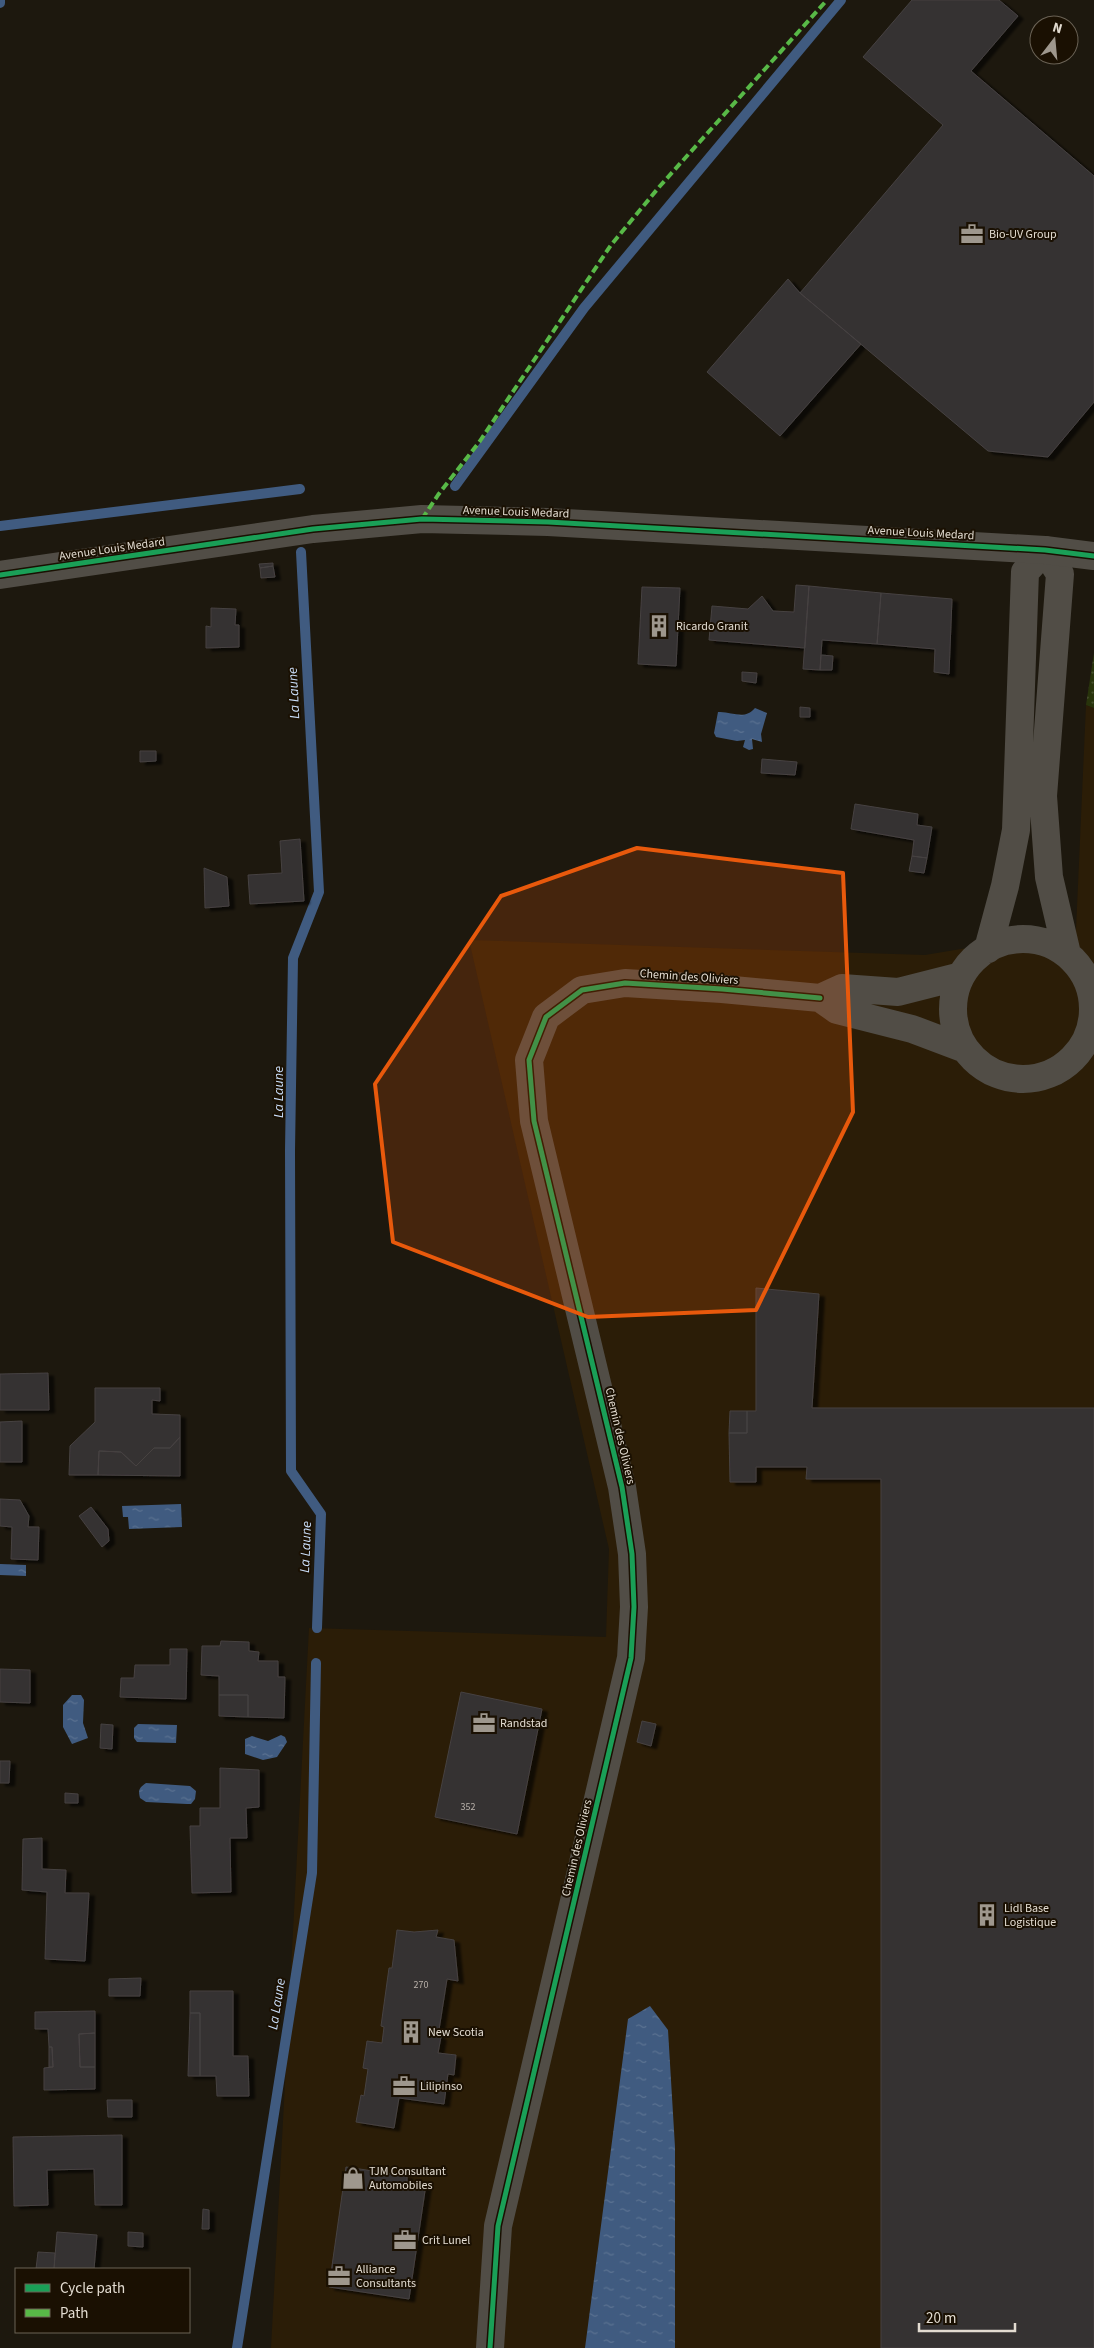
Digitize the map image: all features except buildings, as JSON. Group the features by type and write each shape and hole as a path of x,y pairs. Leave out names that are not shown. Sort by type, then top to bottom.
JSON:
{"street":[{"name":"Avenue Louis Medard","path":"0,575 313,529 422,519 548,522 1045,550 1094,556"},
{"path":"988,948 1005,886 1016,830 1025,572 1045,550 1060,574 1043,796 1048,877 1082,967 1092,994 1093,1017 1090,1039 1074,1058 1055,1072 1032,1079 1009,1078 988,1069 975,1060 966,1049 957,1032 954,1013 955,994 961,976 973,960 988,948 1007,941 1028,939 1048,944 1082,967"},
{"name":"Chemin des Oliviers","path":"490,2348 498,2226 631,1658 634,1607 632,1554 622,1487 534,1121 529,1060 546,1017 582,990 624,983 820,998 842,988 898,992 961,976"},
{"name":"Chemin des Oliviers","path":"820,998 837,1010 912,1029 966,1049"}],"highlighted area":[{"path":"637,848 843,873 853,1112 756,1310 588,1317 393,1242 375,1084 501,896"}],"shaded area":[{"path":"1086,705 1094,708 1094,2348 271,2348 309,1628 606,1637 609,1549 469,940 925,955 1076,930"}],"green space":[{"path":"1094,653 1094,708 1086,705"}],"water":[{"path":"755,708 767,713 761,734 762,742 752,739 753,749 749,750 743,747 745,740 737,741 716,737 714,733 718,712 742,715 751,712"},
{"path":"181,1504 182,1527 129,1529 128,1517 123,1517 122,1506"},
{"path":"0,1564 26,1565 26,1576 0,1575"},
{"path":"72,1695 81,1695 84,1700 83,1723 88,1738 72,1744 63,1727 63,1705"},
{"path":"138,1724 177,1725 176,1743 137,1742 134,1738 134,1728"},
{"path":"281,1735 285,1737 287,1742 277,1757 263,1760 245,1754 245,1739 252,1736 268,1741"},
{"path":"146,1783 190,1786 196,1791 195,1799 191,1804 146,1802 140,1798 139,1793 140,1788"},
{"path":"650,2006 668,2030 675,2147 675,2348 585,2348 628,2019"}],"waterway":[{"path":"455,486 584,308 841,0"},
{"name":"La Laune","path":"0,526 300,489"},
{"name":"La Laune","path":"301,552 319,892 293,958 290,1151 291,1471 321,1514 317,1628"},
{"name":"La Laune","path":"237,2348 312,1873 316,1663"}],"marked path":[{"path":"422,519 480,441 611,245 660,186 827,0"}],"cycle path":[{"path":"0,575 313,529 422,519 548,522 1045,550 1094,556"},
{"path":"490,2348 498,2226 631,1658 634,1607 632,1554 622,1487 534,1121 529,1060 546,1017 582,990 625,983 820,998"}],"place":[{"name":"Bio-UV Group","path":"972,234"},
{"name":"Ricardo Granit","path":"659,626"},
{"name":"Randstad","path":"484,1723"},
{"name":"Lidl Base Logistique","path":"987,1915"},
{"name":"New Scotia","path":"411,2032"},
{"name":"Lilipinso","path":"404,2086"},
{"name":"TJM Consultant Automobiles","path":"353,2178"},
{"name":"Crit Lunel","path":"405,2240"},
{"name":"Alliance Consultants","path":"339,2276"}]}
